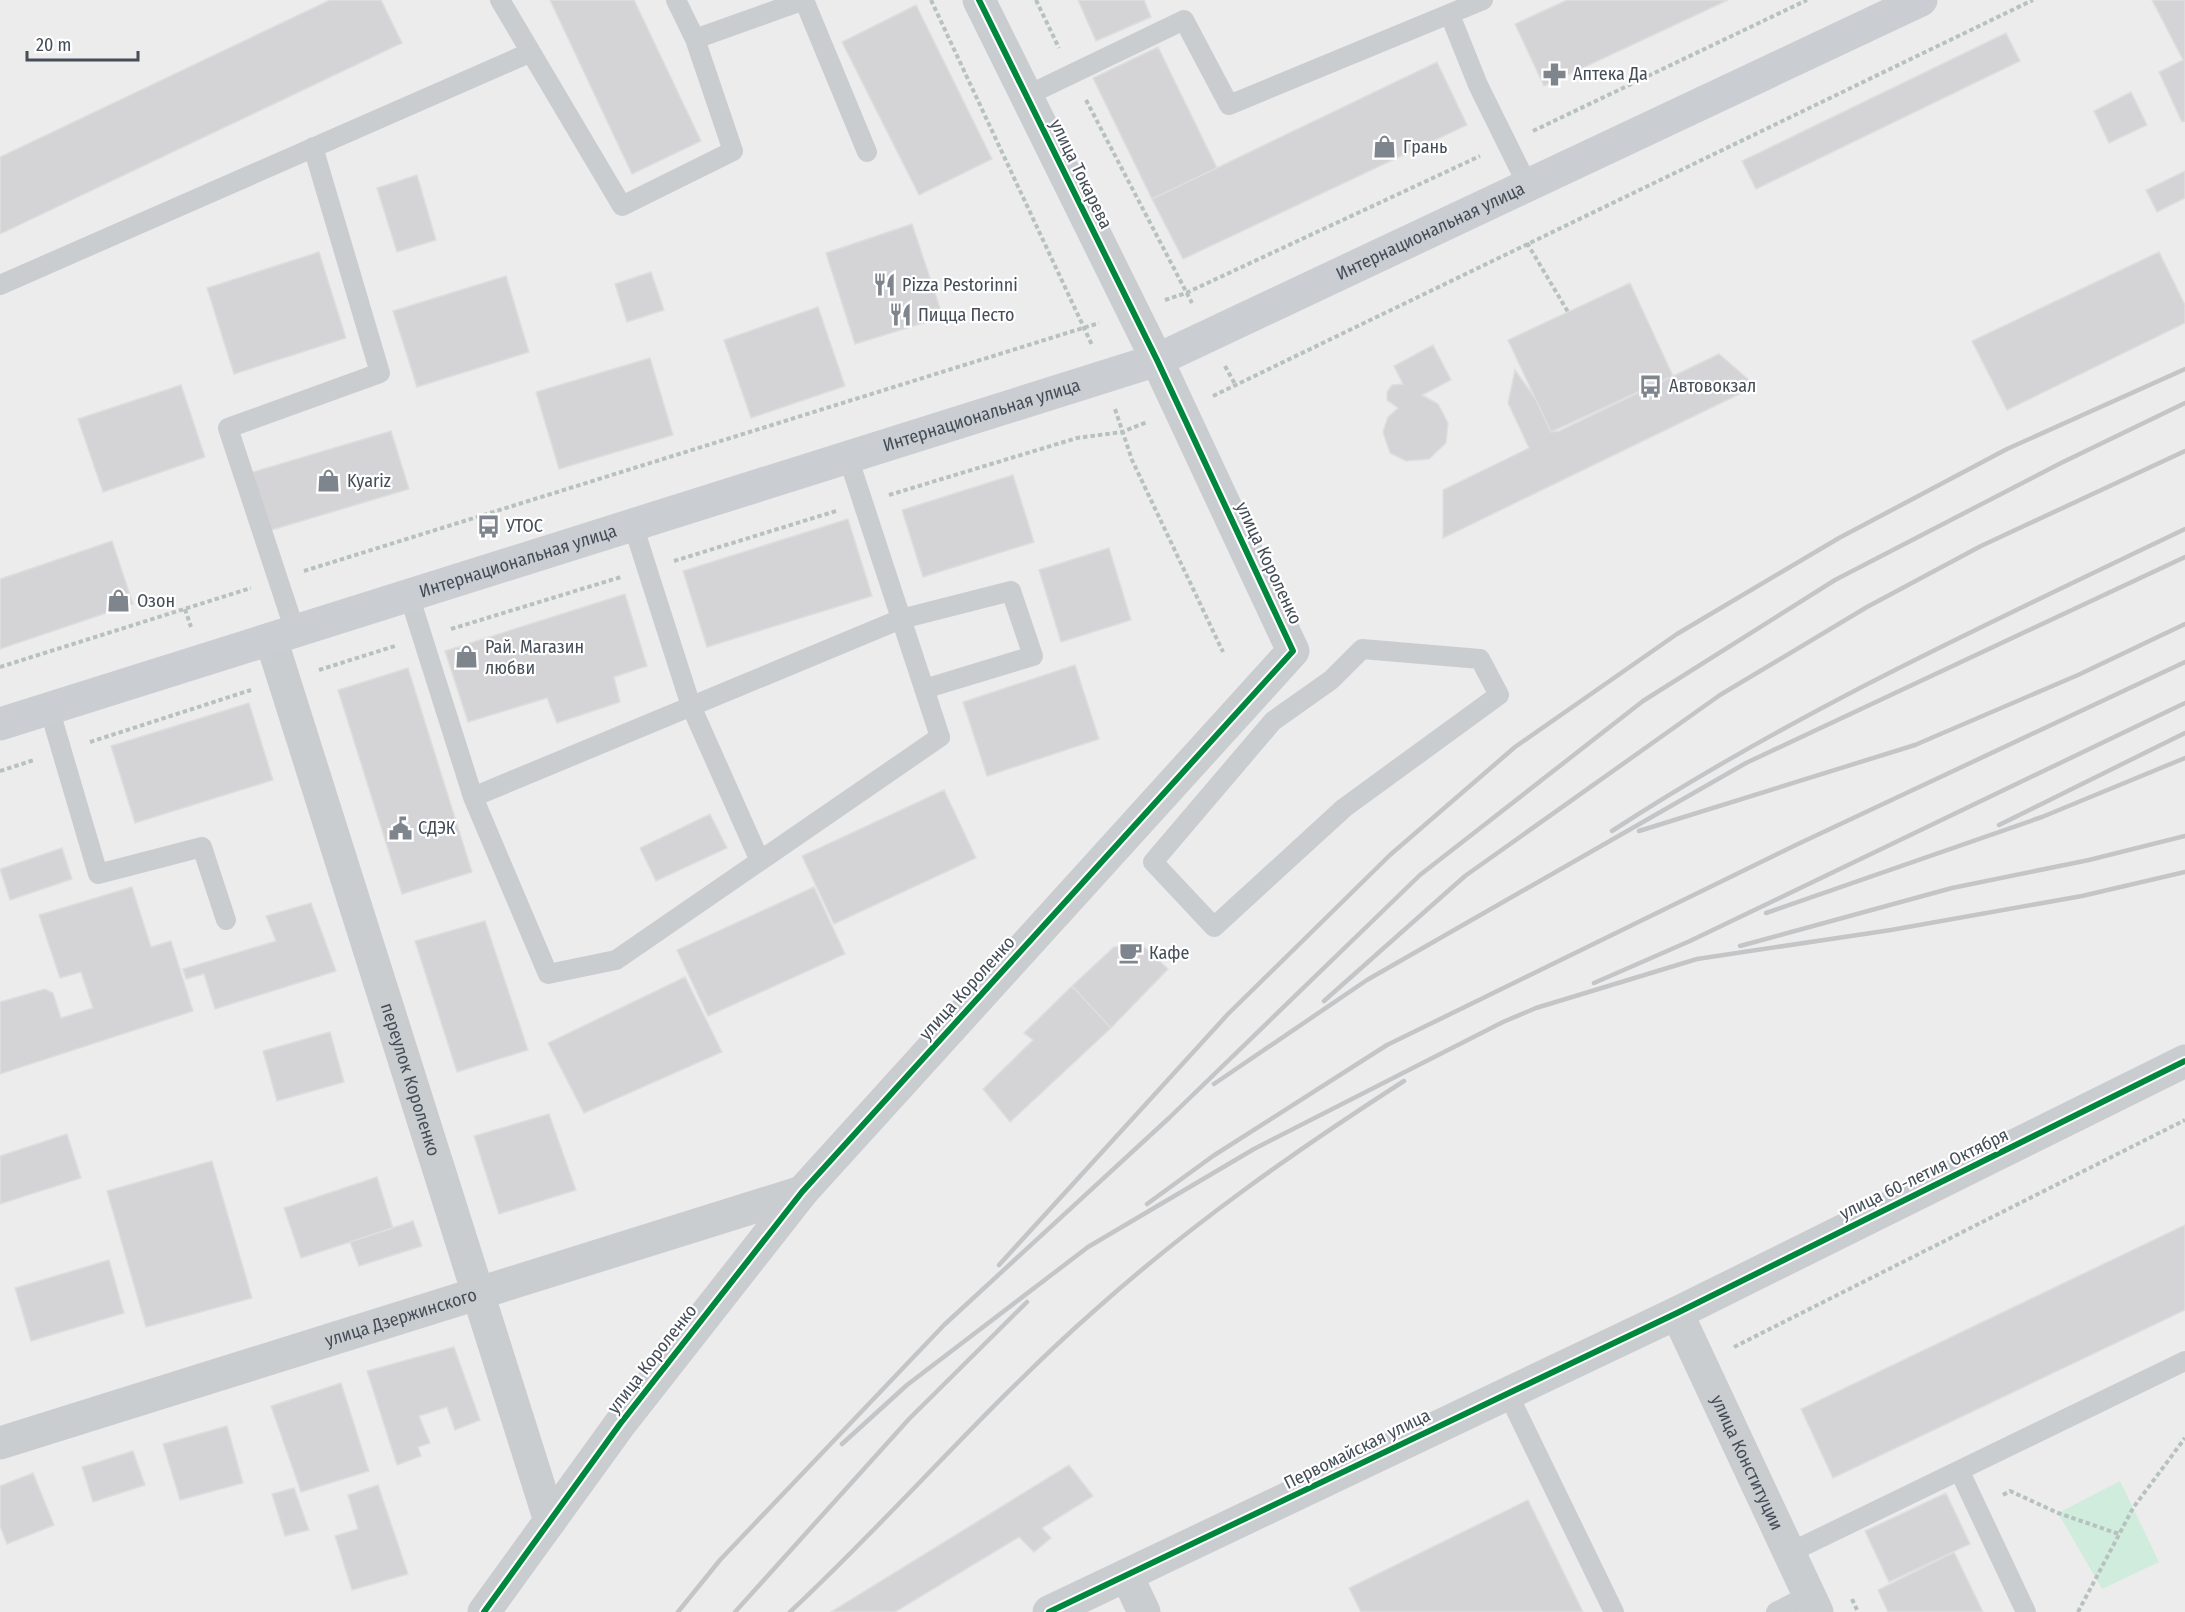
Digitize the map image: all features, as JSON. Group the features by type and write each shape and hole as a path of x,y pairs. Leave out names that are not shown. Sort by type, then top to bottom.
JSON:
{"main road":[{"name":"Интернациональная улица","path":"0,724 1157,360 1921,0"}],"street":[{"name":"улица Токарева","path":"979,0 1157,360"},
{"name":"улица Короленко","path":"484,1612 620,1424 802,1192 1293,651 1157,360"},
{"name":"переулок Короленко","path":"283,635 477,1294 550,1521"},
{"name":"улица 60-летия Октября","path":"1677,1313 2185,1061"},
{"name":"улица Дзержинского","path":"0,1443 802,1192"},
{"name":"Первомайская улица","path":"1048,1612 1677,1313"},
{"name":"улица Конституции","path":"1677,1313 1813,1604"},
{"path":"1127,1576 1144,1612"}],"lane":[{"path":"500,0 529,53 622,206 733,151 695,39 676,0"},
{"path":"695,39 804,0 867,152"},
{"path":"1026,96 1185,20 1229,105 1483,0"},
{"path":"1450,15 1478,85 1528,186"},
{"path":"0,285 529,53"},
{"path":"283,635 278,579 228,428 380,374 313,147"},
{"path":"409,595 473,797 548,974 616,960 940,737 848,457"},
{"path":"633,525 691,706 760,861"},
{"path":"473,797 901,619 1011,591 1033,656 924,689"},
{"path":"1362,649 1480,659 1498,695 1344,807 1214,927 1153,862 1273,721 1331,680 1362,649"},
{"path":"49,708 98,874 202,847 226,920"},
{"path":"1789,1552 2185,1361"},
{"path":"1508,1394 1614,1612"},
{"path":"1959,1472 2026,1612"},
{"path":"1776,1612 1813,1604"}],"path":[{"path":"931,0 1085,328 1105,377 1132,460 1223,652"},
{"path":"1036,0 1236,386"},
{"path":"0,667 1085,328 1186,293 1507,144 1807,0"},
{"path":"1527,243 1568,312"},
{"path":"1734,1347 2185,1120"},
{"path":"2078,1612 2133,1508 2185,1438"},
{"path":"1977,1507 2010,1491 2058,1513 2119,1534"}],"green space":[{"path":"2120,1481 2159,1562 2102,1589 2058,1513"}],"building":[{"path":"330,0 381,0 402,43 0,234 0,157"},
{"path":"550,0 634,0 701,141 632,174"},
{"path":"1078,0 1144,0 1151,17 1096,41"},
{"path":"1567,0 1728,0 1544,86 1515,24"},
{"path":"2152,0 2185,0 2185,121 2182,122 2159,72 2183,60"},
{"path":"916,5 992,159 919,195 842,42"},
{"path":"2006,33 2020,61 1756,189 1742,161"},
{"path":"1158,47 1217,168 1152,199 1093,78"},
{"path":"1437,62 1467,125 1183,259 1152,199"},
{"path":"2131,92 2147,125 2109,143 2094,111"},
{"path":"2185,171 2185,198 2157,212 2146,190"},
{"path":"417,175 436,240 397,252 377,188"},
{"name":"Pizza Pestorinni","path":"912,224 943,317 855,344 826,253"},
{"path":"319,252 346,338 234,374 207,288"},
{"path":"2159,252 2185,305 2185,323 2007,410 1972,341"},
{"path":"651,272 664,310 627,322 615,284"},
{"path":"506,276 529,352 417,387 393,311"},
{"path":"1630,283 1673,376 1551,432 1508,340"},
{"path":"818,307 845,386 751,418 724,340"},
{"path":"1433,345 1451,380 1422,395 1438,404 1448,423 1446,443 1429,459 1406,461 1390,453 1383,432 1388,417 1398,408 1387,400 1387,392 1392,385 1403,384 1394,366"},
{"path":"1719,354 1756,386 1443,538 1443,490 1529,448 1508,403 1515,370 1535,398 1551,432 1559,431"},
{"path":"650,358 673,435 559,469 536,392"},
{"path":"181,385 205,457 103,492 78,419"},
{"name":"Kyariz","path":"391,431 409,489 268,531 250,473"},
{"path":"1013,475 1034,542 923,577 902,510"},
{"path":"848,519 872,596 707,647 683,571"},
{"path":"112,541 133,604 0,649 0,579"},
{"path":"1109,548 1131,620 1061,642 1039,570"},
{"path":"625,594 647,666 614,677 620,702 557,723 547,698 468,722 445,651"},
{"path":"1075,665 1099,739 987,776 963,702"},
{"path":"408,668 472,872 402,894 338,690"},
{"path":"249,703 273,780 135,823 111,746"},
{"path":"944,790 976,858 834,924 802,856"},
{"path":"710,814 727,848 656,881 640,848"},
{"path":"62,848 72,879 10,900 0,869"},
{"path":"132,887 151,947 171,941 193,1011 0,1074 0,1002 45,989 53,993 61,1018 93,1008 81,972 60,978 39,915"},
{"path":"814,887 845,954 708,1016 677,950"},
{"path":"311,903 336,971 215,1009 204,974 186,979 183,969 276,941 266,916"},
{"path":"485,921 528,1050 457,1072 415,941"},
{"path":"1141,944 1168,969 1111,1028 1072,986 1114,947"},
{"path":"685,977 722,1052 584,1113 548,1043"},
{"path":"1072,986 1111,1028 1010,1122 983,1089 1033,1040 1024,1033"},
{"path":"330,1032 344,1082 277,1101 263,1051"},
{"path":"549,1114 576,1190 499,1214 474,1136"},
{"path":"67,1134 81,1178 0,1204 0,1156"},
{"path":"212,1161 252,1298 146,1327 107,1191"},
{"path":"377,1177 393,1228 301,1258 284,1208"},
{"path":"413,1221 422,1246 359,1266 350,1242"},
{"path":"2185,1225 2185,1310 1833,1478 1801,1409"},
{"path":"109,1260 124,1313 31,1341 15,1288"},
{"path":"454,1347 480,1420 455,1430 447,1407 419,1416 430,1443 418,1447 421,1456 397,1465 367,1371"},
{"path":"341,1383 369,1471 301,1492 271,1406"},
{"path":"227,1426 243,1483 180,1500 163,1444"},
{"path":"133,1451 145,1485 93,1502 82,1467"},
{"path":"1069,1465 1093,1496 1042,1528 1051,1538 1034,1552 1019,1537 895,1612 831,1612"},
{"path":"33,1473 54,1525 7,1544 0,1526 0,1486"},
{"path":"378,1485 408,1574 352,1590 335,1536 358,1529 348,1495"},
{"path":"294,1488 309,1530 285,1536 272,1494"},
{"path":"1946,1493 1970,1544 1889,1582 1865,1531"},
{"path":"1528,1500 1583,1612 1361,1612 1349,1588"},
{"path":"1954,1552 1983,1612 1888,1612 1878,1590"}],"railway":[{"path":"999,1265 1228,1014 1390,855 1515,747 1677,634 1839,538 2007,449 2185,369"},
{"path":"678,1612 720,1560 944,1325 1169,1118 1420,875 1643,701 1835,580 2061,463 2185,403"},
{"path":"1324,1001 1465,876 1720,695 1867,607 1981,546 2185,451"},
{"path":"1612,831 1681,788 1822,708 1966,634 2185,529"},
{"path":"1214,1084 1367,980 1746,763 2185,557"},
{"path":"1639,831 1915,745 2078,675 2185,624"},
{"path":"1147,1204 1213,1156 1387,1045 1798,844 2185,662"},
{"path":"1594,983 1690,941 2185,703"},
{"path":"1999,825 2185,733"},
{"path":"1766,913 2042,817 2185,758"},
{"path":"1740,946 1952,888 2089,860 2185,836"},
{"path":"842,1444 907,1385 1088,1247 1254,1149 1503,1022 1536,1008 1697,959 1891,930 2082,896 2185,872"},
{"path":"790,1612 1016,1384 1130,1279 1244,1190 1323,1134 1404,1081"},
{"path":"735,1612 909,1419 1027,1302"}],"cycle path":[{"path":"484,1612 620,1424 802,1192 1293,651 1157,360 979,0"},
{"path":"1049,1612 1677,1313 2185,1061"}],"place":[{"name":"Аптека Да","path":"1555,74"},
{"name":"Грань","path":"1385,147"},
{"name":"Pizza Pestorinni","path":"884,285"},
{"name":"Пицца Песто","path":"900,315"},
{"name":"Автовокзал","path":"1651,386"},
{"name":"Kyariz","path":"329,481"},
{"name":"УТОС","path":"488,526"},
{"name":"Озон","path":"119,601"},
{"name":"Рай. Магазин любви","path":"467,657"},
{"name":"СДЭК","path":"400,828"},
{"name":"Кафе","path":"1131,953"}]}
